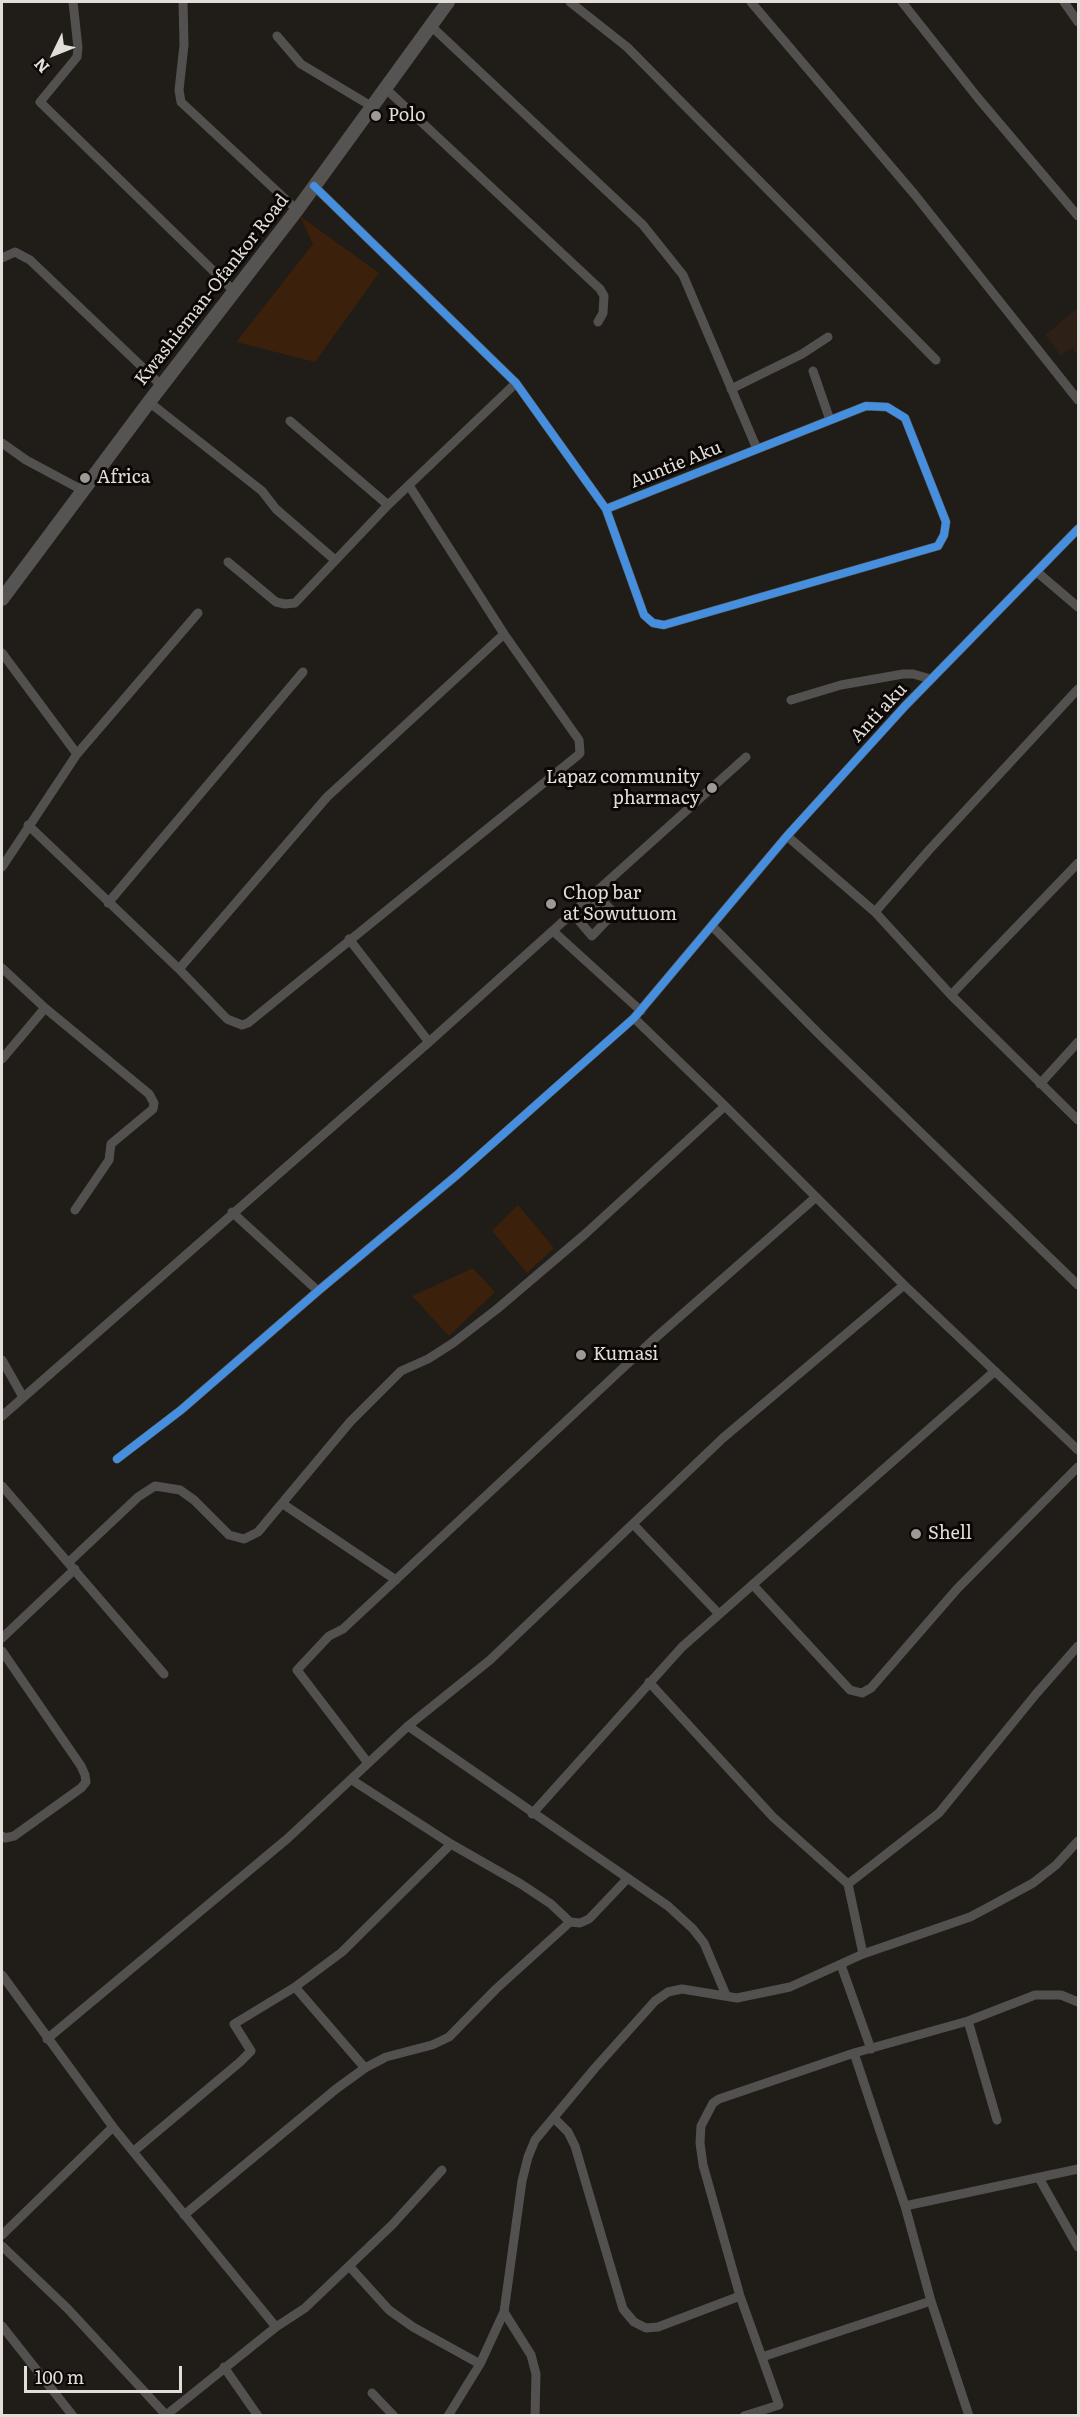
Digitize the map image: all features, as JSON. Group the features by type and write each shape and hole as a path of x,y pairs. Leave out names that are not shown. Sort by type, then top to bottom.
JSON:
{"main road":[{"name":"Kwashieman-Ofankor Road","path":"2,599 149,402 236,292 448,2"}],"street":[{"path":"73,2 77,57 40,102 236,292"},
{"path":"183,2 184,45 179,90 181,102 297,210"},
{"path":"570,2 627,47 936,360"},
{"path":"752,2 915,195 1078,400"},
{"path":"902,2 978,98 1078,216"},
{"path":"1064,2 1078,22"},
{"path":"431,26 643,225 683,275 757,449"},
{"path":"277,36 302,64 371,106"},
{"path":"385,88 600,289 604,296 603,313 598,322"},
{"path":"314,186 516,383 606,509"},
{"path":"2,258 15,252 30,260 162,386"},
{"path":"731,388 802,354 828,337"},
{"path":"813,371 830,420"},
{"path":"228,562 276,602 295,603 388,506 516,383"},
{"path":"149,402 262,491 276,509 335,560"},
{"name":"Auntie Aku","path":"866,406 887,407 905,418 946,522 945,535 938,546 664,625 653,623 644,615 606,509 757,449 866,406"},
{"path":"290,421 388,506"},
{"path":"2,443 26,460 84,491"},
{"path":"28,825 227,1019 242,1025 248,1023 580,753 579,740 504,634 410,487"},
{"name":"Anti aku","path":"117,1460 181,1410 318,1290 457,1175 638,1015 787,836 932,679 1078,529"},
{"path":"1037,572 1078,608"},
{"path":"2,867 77,754 198,613"},
{"path":"178,969 338,786 504,634"},
{"path":"2,653 77,754"},
{"path":"108,903 303,672"},
{"path":"791,700 841,685 903,674 932,679"},
{"path":"875,912 929,850 1078,689"},
{"path":"2,1416 232,1212 429,1042 746,757"},
{"path":"787,836 875,912 951,995 1078,1120"},
{"path":"951,995 1078,863"},
{"path":"712,926 820,1035 1078,1285"},
{"path":"554,931 904,1285 1078,1450"},
{"path":"349,939 429,1042"},
{"path":"2,968 45,1008 149,1094 154,1102 153,1109 111,1144 108,1160 75,1210"},
{"path":"2,1059 45,1008"},
{"path":"1040,1084 1078,1042"},
{"path":"2,1638 138,1497 155,1486 180,1490 194,1500 229,1535 244,1539 258,1532 350,1422 401,1371 428,1359 453,1343 497,1309 584,1235 726,1106"},
{"path":"368,1763 297,1670 329,1636 343,1629 653,1340 816,1197"},
{"path":"232,1212 318,1290"},
{"path":"47,2039 286,1839 408,1726 490,1660 723,1438 904,1285"},
{"path":"2,1360 23,1397"},
{"path":"532,1814 649,1682 719,1614 995,1371"},
{"path":"753,1585 850,1690 862,1693 871,1688 957,1589 1078,1467"},
{"path":"2,1486 164,1674"},
{"path":"283,1504 396,1580"},
{"path":"634,1525 719,1614"},
{"path":"848,1884 939,1813 1078,1646"},
{"path":"2,1651 81,1766 86,1782 81,1788 14,1836 5,1838 2,1836"},
{"path":"649,1682 773,1817 848,1884 863,1954"},
{"path":"408,1726 668,1906 693,1929 704,1943 726,1995"},
{"path":"352,1780 451,1845 521,1884 570,1922 580,1923 589,1919 628,1878"},
{"path":"448,2415 480,2364 504,2312 524,2173 536,2140 640,2018 668,1992 682,1989 743,1998 790,1987 863,1954 970,1917 1033,1883 1056,1865 1078,1841"},
{"path":"134,2151 240,2062 251,2050 234,2024 295,1987 342,1952 451,1845"},
{"path":"184,2215 336,2089 365,2068 386,2057 432,2045 449,2037 570,1922"},
{"path":"841,1965 871,2049"},
{"path":"2,1975 113,2127 276,2327"},
{"path":"295,1987 365,2068"},
{"path":"782,2415 740,2296 703,2165 700,2143 701,2126 706,2114 719,2099 854,2053 968,2021 1035,1995 1060,1995 1078,2002"},
{"path":"968,2021 997,2120"},
{"path":"854,2053 905,2206 931,2301 969,2415"},
{"path":"554,2118 568,2132 575,2146 623,2309 633,2322 646,2328 658,2327 740,2296"},
{"path":"2,2235 113,2127"},
{"path":"905,2206 1078,2169"},
{"path":"2,2248 68,2309 166,2415 276,2327 305,2308 350,2267 442,2170"},
{"path":"1039,2178 1078,2247"},
{"path":"350,2267 389,2310 413,2327 480,2364"},
{"path":"762,2357 931,2301"},
{"path":"504,2312 531,2355 536,2374 535,2415"},
{"path":"2,2326 73,2415"},
{"path":"225,2367 258,2415"},
{"path":"372,2392 394,2415"},
{"path":"744,2415 779,2405"}],"shaded area":[{"path":"300,216 379,273 315,362 236,342 313,244"},
{"path":"1078,308 1078,355 1072,348 1061,356 1045,335"},
{"path":"518,1205 554,1248 527,1273 492,1231"},
{"path":"473,1268 495,1292 449,1336 412,1296"}],"cycle path":[{"path":"314,186 516,383 606,509 644,615 653,623 664,625 938,546 944,535 946,522 905,418 887,407 866,406 606,509"},
{"path":"117,1459 181,1410 457,1175 634,1018 787,836 905,706 1078,529"}],"place":[{"name":"Polo","path":"376,116"},
{"name":"Africa","path":"85,478"},
{"name":"Lapaz community pharmacy","path":"712,788"},
{"name":"Chop bar at Sowutuom","path":"551,904"},
{"name":"Kumasi","path":"581,1355"},
{"name":"Shell","path":"916,1534"}]}
